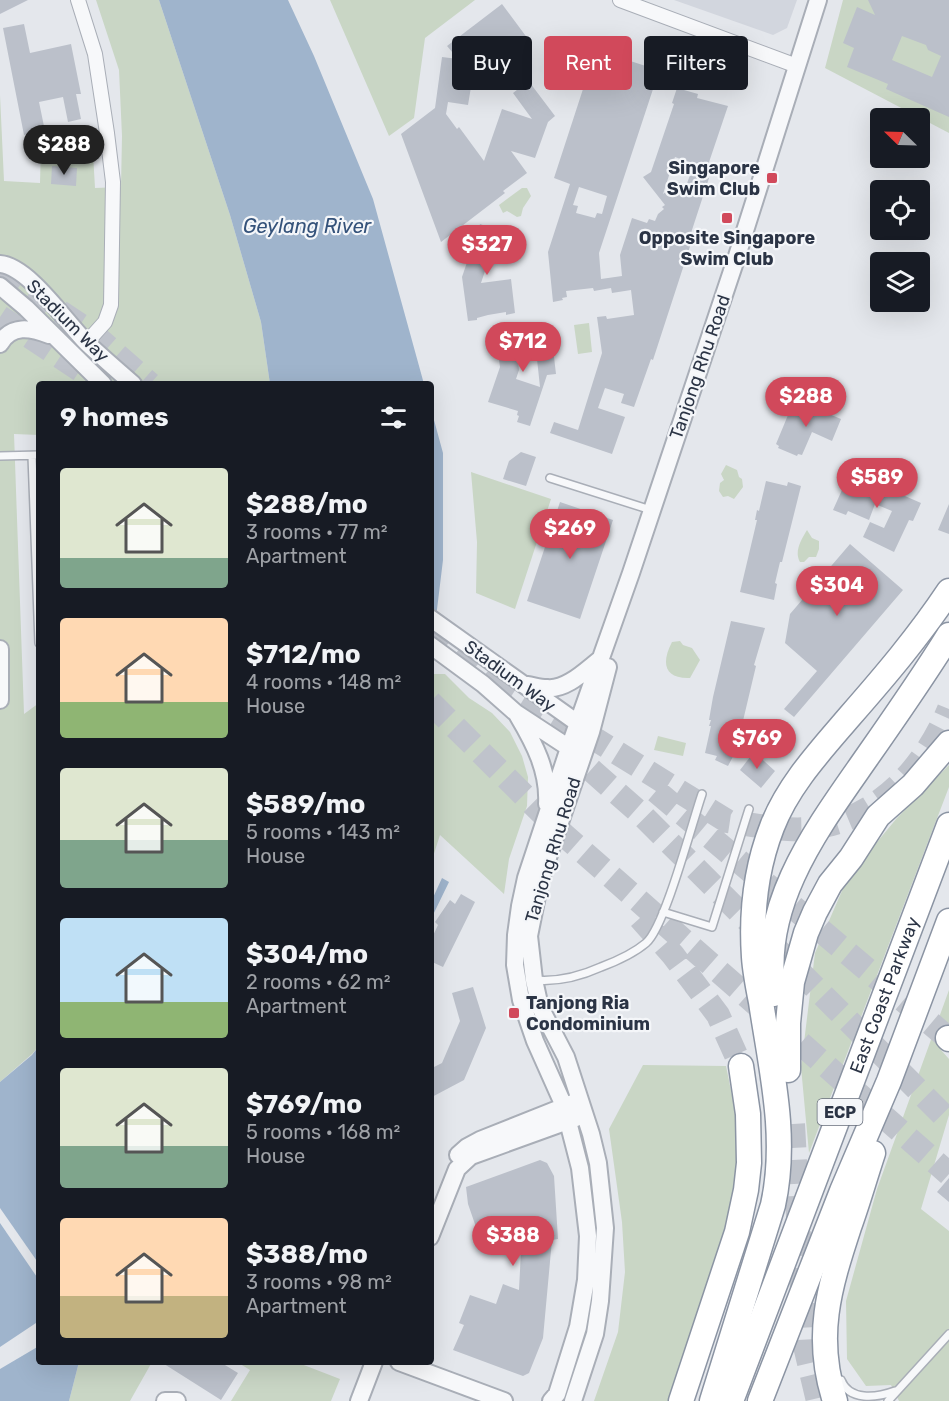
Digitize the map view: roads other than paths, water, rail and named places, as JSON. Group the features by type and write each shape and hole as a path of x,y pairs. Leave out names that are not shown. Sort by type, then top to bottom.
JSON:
{"highway":[{"path":"712,1401 774,1205 778,1183 780,1151 778,1115 753,948 755,897 765,847 783,804 811,763 916,639 949,591"},
{"path":"793,1124 788,1070 771,976 773,939 785,896 805,852 825,820 949,635"},
{"path":"788,1070 788,1023 792,982 806,933 815,912 830,884 851,858 878,816 914,785 949,743"},
{"name":"East Coast Parkway","path":"731,1401 949,825"},
{"name":"East Coast Parkway","path":"760,1401 842,1191 889,1081 949,921"},
{"path":"681,1401 737,1232 746,1190 749,1163 748,1114 741,1066"},
{"path":"835,1401 828,1371 825,1342 830,1288 887,1113 890,1096 889,1081"}],"street":[{"path":"78,0 95,54 112,182 111,305 105,322 87,342"},
{"path":"620,0 768,53 797,66"},
{"name":"Tanjong Rhu Road","path":"585,728 599,660 737,256 818,0"},
{"name":"Stadium Way","path":"0,264 16,269 40,290 87,342 130,381"},
{"name":"Stadium Way","path":"0,286 26,308 100,381"},
{"path":"0,344 4,336 19,329 32,328 52,336"},
{"name":"Stadium Way","path":"434,621 585,728"},
{"name":"Tanjong Rhu Road","path":"574,1110 556,1088 535,1041 521,1000 515,965 516,935 526,878 546,818 585,728 610,656 610,630"},
{"name":"Stadium Way","path":"434,648 483,684 516,713 575,753"},
{"path":"0,650 0,700"},
{"path":"520,683 549,689 564,685 599,660"},
{"path":"516,713 534,743 543,766 547,797 546,818"},
{"name":"Tanjong Rhu Road","path":"561,1399 579,1327 586,1280 588,1236 566,1057 540,1007 528,936 540,881 575,753"},
{"path":"547,1113 556,1098 556,1088"},
{"path":"434,1195 450,1162 547,1113 574,1110"},
{"path":"434,1227 457,1169 469,1152 574,1110"},
{"path":"359,1401 376,1365"},
{"path":"371,1401 377,1365"},
{"path":"407,1365 504,1401"},
{"path":"165,1401 177,1401"}],"lane":[{"path":"0,456 36,456"},
{"path":"550,478 651,510"},
{"path":"534,980 551,981 589,972 624,957 647,942 660,922 702,794"},
{"path":"663,912 712,927 748,809"},
{"path":"830,1288 832,1347 835,1356"},
{"path":"888,1401 949,1334"},
{"path":"840,1375 843,1385 853,1396 874,1399 895,1391"}],"water":[{"name":"Geylang River","path":"159,0 288,0 314,56 373,199 423,381 270,381 261,322 230,215"},
{"path":"434,420 443,453 443,560 434,634"},
{"path":"442,878 449,882 434,913 434,895"},
{"path":"36,1050 36,1323 0,1347 0,1082"},
{"path":"36,1348 36,1365 78,1365 69,1401 0,1401 0,1369"}],"tunnel":[{"path":"0,272 92,333 147,381"},
{"path":"0,317 97,381"},
{"path":"434,632 504,693"},
{"path":"495,677 727,821 789,829 812,829 832,824 852,817 888,795 917,764 940,729 949,709"},
{"path":"434,706 564,835 949,1174"},
{"path":"564,746 642,815 949,1121"},
{"path":"656,791 948,1038"},
{"path":"640,918 673,955 718,1015 741,1066"},
{"path":"793,1124 805,1346 818,1401"}],"place":[{"name":"Singapore Swim Club","path":"772,178"},
{"name":"Opposite Singapore Swim Club","path":"727,218"},
{"name":"Tanjong Ria Condominium","path":"514,1013"}]}
